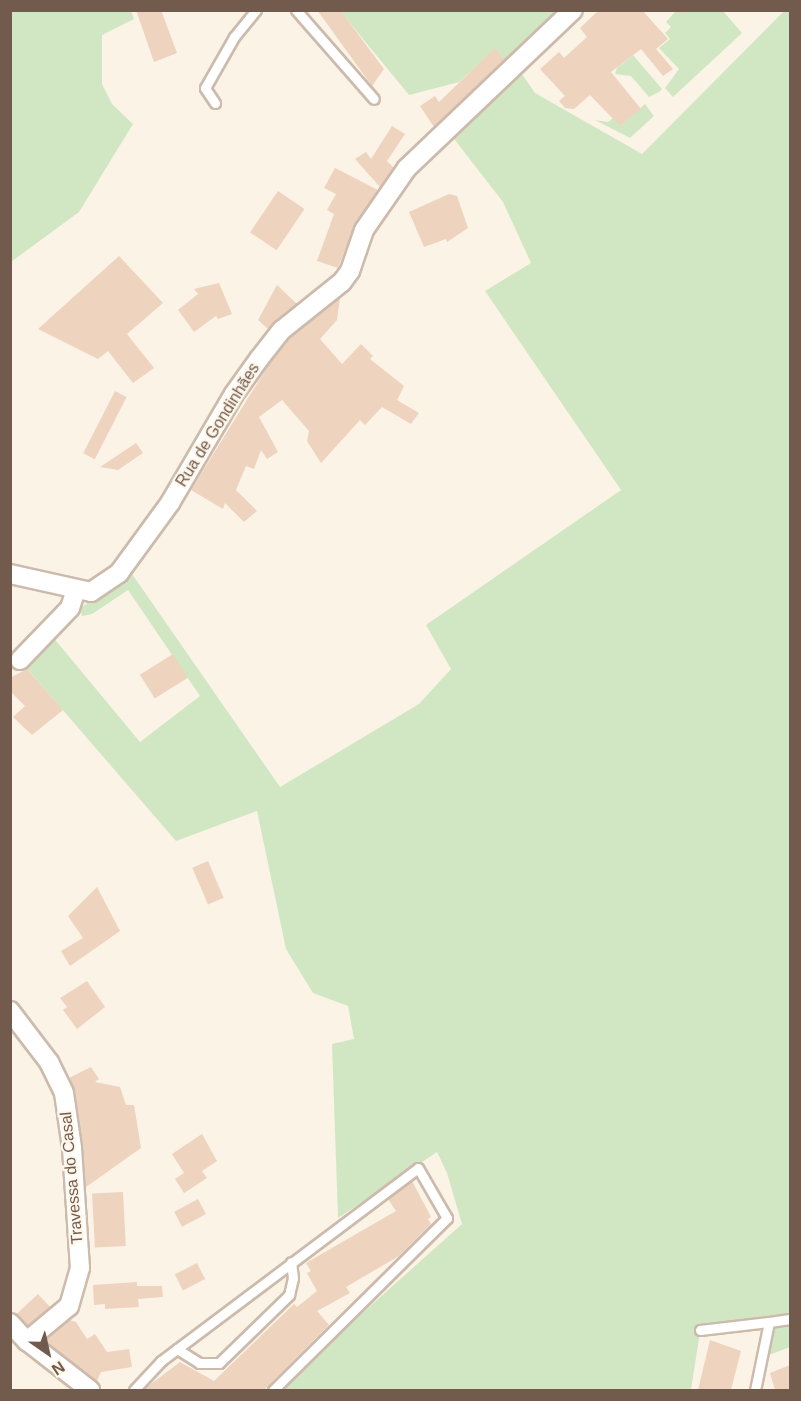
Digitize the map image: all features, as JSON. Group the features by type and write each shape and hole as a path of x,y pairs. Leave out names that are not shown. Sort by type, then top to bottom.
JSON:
{"street":[{"name":"Rua de Gondinhães","path":"10,574 91,592 106,585 130,560 259,358 282,330 342,282 350,271 364,230 407,168 573,10"},
{"path":"20,660 60,621 70,608 76,590"},
{"name":"Travessa do Casal","path":"10,1011 43,1052 64,1093 72,1148 80,1268 69,1306 27,1341"},
{"path":"10,1323 27,1341 90,1390"}],"lane":[{"path":"215,103 205,88 234,37 256,10"},
{"path":"296,10 374,99"},
{"path":"134,1390 177,1349 418,1168 447,1218 273,1390"},
{"path":"177,1349 199,1363 219,1363 289,1295 293,1278 291,1262"},
{"path":"700,1330 790,1319"},
{"path":"755,1390 769,1322"}],"green space":[{"path":"11,10 131,11 134,19 102,35 102,84 112,104 133,124 79,212 11,262"},
{"path":"340,11 560,11 506,61 495,49 459,82 409,95"},
{"path":"676,11 723,11 742,33 673,97 665,88 679,69 659,48 670,39 665,33 671,27 666,22"},
{"path":"784,11 790,11 790,1347 764,1357 764,1330 700,1332 691,1390 276,1390 462,1224 447,1173 437,1152 338,1218 332,1044 354,1039 348,1006 313,993 286,949 257,811 176,841 23,664 52,636 140,742 200,696 128,590 92,614 82,616 80,608 132,574 280,787 419,704 451,669 426,625 621,490 485,291 531,263 503,202 451,135 519,70 535,93 642,154"},
{"path":"633,55 662,89 659,92 649,97 631,76 615,74 617,68"},
{"path":"645,104 654,116 630,138 595,120 608,122 613,118 620,126"}],"building":[{"path":"136,10 161,10 177,53 154,62"},
{"path":"317,10 340,10 384,69 372,86"},
{"path":"599,10 642,10 668,39 656,49 673,69 663,76 641,49 611,72 641,109 620,126 590,95 574,109 565,108 559,101 565,96 540,69 559,52 564,58 587,37 580,28"},
{"path":"495,48 505,60 434,127 420,106 435,96 439,102"},
{"path":"392,126 405,134 387,161 394,168 380,187 355,159 366,152 371,159"},
{"path":"335,168 378,190 355,224 338,268 317,261 334,214 327,210 336,194 324,188"},
{"path":"278,191 305,209 277,250 250,232"},
{"path":"449,194 457,196 468,228 447,242 446,239 424,247 409,212"},
{"path":"119,256 163,303 127,334 154,368 133,383 108,351 98,359 38,329"},
{"path":"219,283 232,314 218,319 216,316 194,332 178,310 198,294 194,289"},
{"path":"277,285 297,304 268,329 258,320"},
{"path":"340,298 337,320 320,339 342,364 361,344 373,356 370,359 404,386 397,400 419,413 411,424 382,407 365,425 360,420 321,463 307,441 309,431 282,400 259,417 278,452 267,459 261,450 254,469 246,466 236,490 257,511 244,522 225,503 223,509 191,490 268,366 290,338"},
{"path":"115,391 127,397 95,459 83,453"},
{"path":"136,443 143,453 118,470 100,467"},
{"path":"173,654 188,678 155,698 140,675"},
{"path":"27,669 63,710 32,735 13,717 25,706 10,691 10,678"},
{"path":"208,861 224,898 208,904 192,868"},
{"path":"97,887 120,931 70,966 61,951 83,938 68,916"},
{"path":"87,981 105,1007 77,1029 63,1010 67,1007 60,998"},
{"path":"91,1067 99,1079 95,1082 120,1087 126,1105 134,1105 141,1148 86,1187 75,1091 69,1078"},
{"path":"202,1134 217,1161 202,1171 207,1178 184,1193 175,1179 184,1173 172,1154"},
{"path":"412,1181 431,1217 428,1219 431,1224 399,1256 346,1287 350,1293 317,1311 329,1325 264,1390 143,1390 180,1362 214,1381 294,1304 297,1307 317,1291 307,1273 311,1271 306,1263 396,1211 388,1199"},
{"path":"123,1192 126,1246 95,1248 92,1194"},
{"path":"198,1199 206,1214 182,1227 174,1212"},
{"path":"197,1263 205,1279 183,1290 175,1274"},
{"path":"137,1282 137,1286 162,1286 163,1297 138,1299 139,1307 105,1309 105,1304 94,1305 93,1285"},
{"path":"38,1294 50,1307 28,1328 16,1314"},
{"path":"70,1320 76,1322 87,1339 95,1334 107,1352 129,1349 132,1367 101,1372 97,1381 45,1341"},
{"path":"710,1340 741,1351 731,1390 698,1390"},
{"path":"790,1365 790,1390 775,1390 770,1373"}]}
